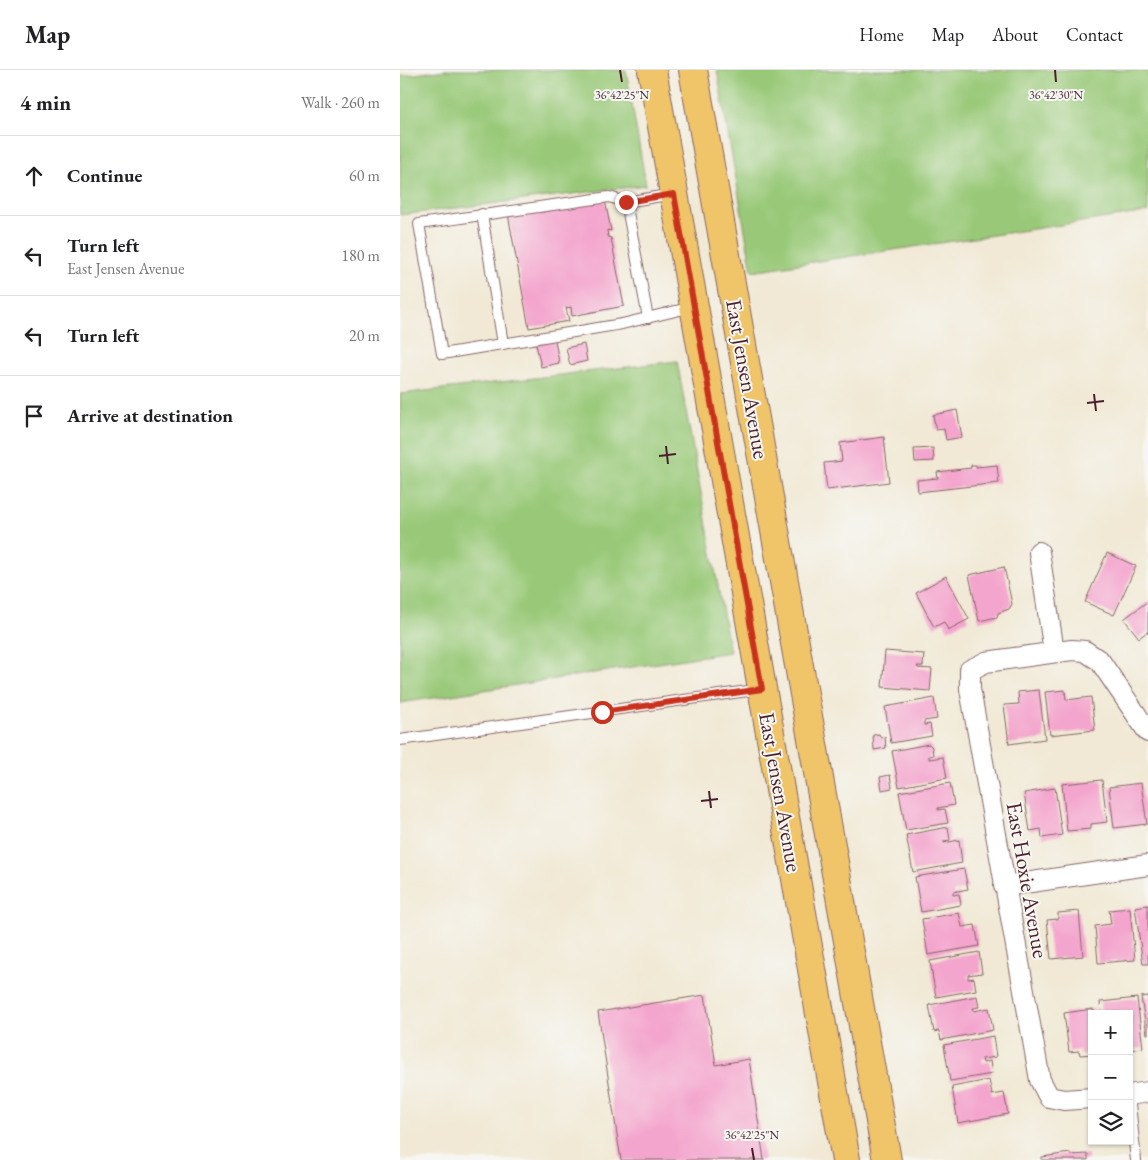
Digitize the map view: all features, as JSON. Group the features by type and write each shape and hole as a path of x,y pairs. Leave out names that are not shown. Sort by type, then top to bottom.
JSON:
{"main road":[{"name":"East Jensen Avenue","path":"652,70 846,1160"},
{"name":"East Jensen Avenue","path":"693,70 886,1160"}],"street":[{"path":"1038,552 1054,652 1085,651 1100,661 1148,732"},
{"name":"East Hoxie Avenue","path":"1054,652 986,662 970,670 970,689 1040,1080 1049,1097 1064,1100 1088,1098"},
{"path":"1004,886 1148,865"},
{"path":"1133,1094 1148,1092"}],"lane":[{"path":"674,194 626,202 609,197 419,224 442,354 622,324 694,306"},
{"path":"626,202 648,318"},
{"path":"482,214 503,344"},
{"path":"400,740 762,689"},
{"path":"1130,1100 1136,1160"}],"green space":[{"path":"446,70 626,70 646,185 400,215 400,76"},
{"path":"717,70 1148,70 1148,212 752,271"},
{"path":"677,361 730,652 400,703 400,394"}],"building":[{"path":"605,200 611,231 607,230 608,237 611,238 624,306 572,316 571,307 566,308 569,321 529,328 508,214 526,210 543,212"},
{"path":"555,340 559,363 541,367 536,344"},
{"path":"584,344 587,361 570,365 566,348"},
{"path":"957,410 962,437 946,440 944,429 936,430 933,415"},
{"path":"884,437 889,482 827,490 824,463 842,461 840,443"},
{"path":"933,448 934,461 915,462 914,449"},
{"path":"971,465 976,465 976,467 997,465 999,483 918,492 917,480 938,478 937,472 971,468"},
{"path":"1107,553 1136,566 1114,615 1085,602"},
{"path":"1004,567 1012,604 1009,609 998,613 997,617 979,621 969,575"},
{"path":"946,576 969,619 948,630 944,622 934,627 916,593"},
{"path":"1148,601 1148,634 1147,632 1139,638 1124,619"},
{"path":"885,651 924,654 923,666 917,666 918,668 932,669 930,691 882,687"},
{"path":"1039,690 1045,739 1009,744 1004,705 1019,704 1018,692"},
{"path":"1065,690 1066,700 1091,697 1095,730 1050,735 1045,692"},
{"path":"934,698 937,719 924,721 924,725 930,724 932,736 891,743 885,707"},
{"path":"879,734 881,738 885,737 886,748 874,750 873,735"},
{"path":"929,744 932,747 933,755 929,756 929,759 943,757 947,778 899,787 892,751"},
{"path":"890,775 892,788 882,790 880,777"},
{"path":"1102,780 1107,822 1091,824 1091,829 1067,831 1062,784"},
{"path":"950,783 954,805 938,808 938,810 945,809 948,823 906,830 899,792"},
{"path":"1141,783 1147,824 1114,828 1109,787"},
{"path":"1055,788 1062,835 1042,838 1041,829 1030,831 1024,793"},
{"path":"948,827 950,840 944,841 944,843 959,840 962,863 913,872 906,835"},
{"path":"964,869 968,889 953,892 953,895 959,894 961,905 921,912 915,877"},
{"path":"1148,905 1148,964 1143,964 1135,907"},
{"path":"1130,908 1135,960 1098,963 1095,926 1111,924 1109,910"},
{"path":"1079,911 1083,956 1051,959 1047,920 1058,919 1058,913"},
{"path":"959,913 962,927 975,925 979,946 928,955 922,919"},
{"path":"979,952 982,973 968,975 968,979 974,978 976,990 936,997 930,961"},
{"path":"705,995 716,1065 749,1059 764,1160 621,1160 598,1012"},
{"path":"977,996 979,1007 973,1008 974,1011 989,1008 993,1030 941,1040 939,1031 934,1032 929,1005"},
{"path":"1148,996 1148,1034 1147,1034 1141,997"},
{"path":"1137,998 1143,1048 1133,1049 1133,1010 1101,1010 1100,1002"},
{"path":"1093,1009 1088,1010 1088,1054 1080,1055 1079,1051 1069,1052 1064,1013"},
{"path":"993,1036 996,1057 982,1059 983,1063 990,1061 992,1074 950,1081 944,1045"},
{"path":"989,1080 992,1095 1004,1093 1008,1114 958,1123 952,1087"},
{"path":"1070,1153 1071,1155 1088,1154 1088,1160 1042,1160 1042,1157"}],"route":[{"path":"602,712 762,689 674,194 626,202"}]}
